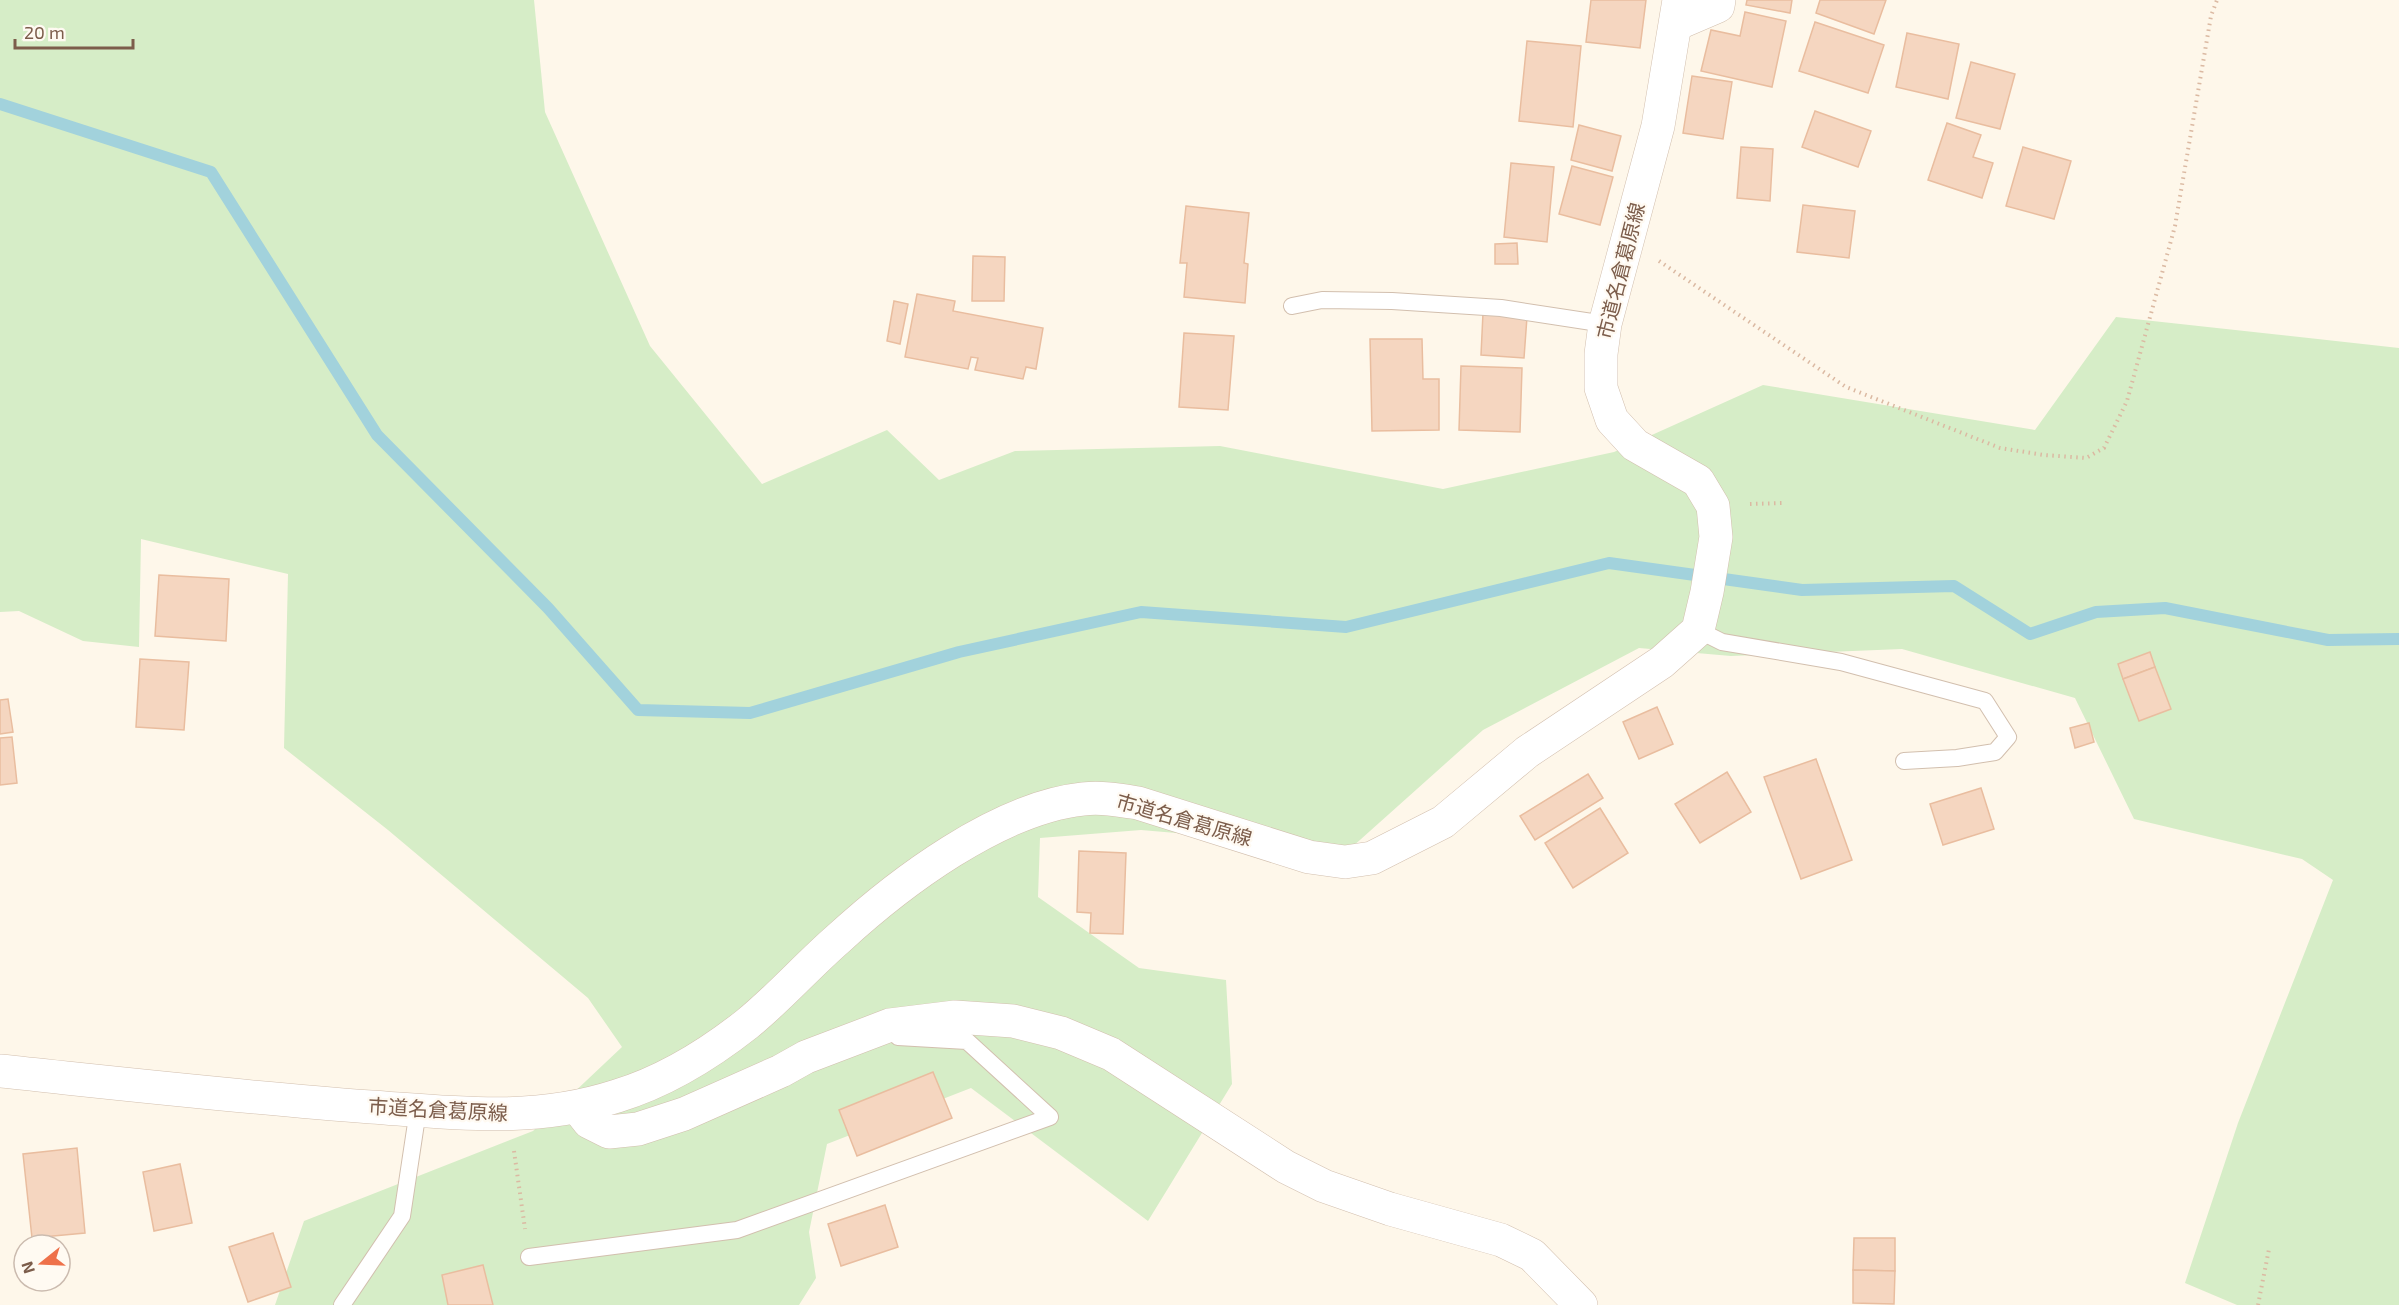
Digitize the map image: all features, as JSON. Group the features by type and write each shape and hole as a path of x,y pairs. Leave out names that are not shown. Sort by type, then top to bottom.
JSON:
{"street":[{"path":"1677,12 1718,6 1719,0"},
{"name":"市道名倉葛原線","path":"0,1071 294,1102 418,1110 508,1115 578,1108 621,1095 664,1077 700,1055 747,1023 887,897 949,854 994,828 1030,812 1080,799 1109,798 1138,802 1309,856 1345,862 1372,858 1443,822 1527,752 1662,662 1698,630 1716,537 1713,506 1698,481 1635,445 1612,420 1601,388 1601,354 1605,324 1658,126 1677,12"},
{"path":"578,1108 589,1122 609,1132 638,1129 684,1114 763,1080 806,1057 890,1025 955,1017 1013,1021 1061,1033 1111,1054 1286,1167 1324,1186 1390,1209 1501,1240 1532,1255 1581,1305"}],"lane":[{"path":"1292,306 1322,300 1392,301 1501,308 1605,324"},
{"path":"1698,630 1722,642 1841,662 1985,701 2008,737 1995,752 1956,758 1904,761"},
{"path":"529,1257 737,1230 1050,1117 967,1041 864,1034"},
{"path":"342,1305 402,1216 418,1110"}],"path":[{"path":"1629,241 1846,387 2000,448 2044,455 2086,458 2104,448 2127,401 2175,226 2211,16 2217,0"},
{"path":"508,1115 529,1257"},
{"path":"2258,1305 2268,1249"}],"green space":[{"path":"0,0 534,0 545,112 650,346 762,484 887,430 939,480 1015,451 1220,446 1443,489 1614,452 1763,385 2035,430 2116,317 2399,348 2399,1305 2237,1305 2185,1283 2238,1123 2333,880 2302,859 2134,819 2075,698 1902,649 1731,656 1639,648 1483,730 1351,848 1141,830 1040,838 1038,897 1139,968 1226,980 1232,1084 1148,1221 971,1088 827,1144 809,1232 816,1278 799,1305 275,1305 304,1221 533,1131 622,1047 588,998 388,830 284,748 288,574 141,539 139,647 83,641 19,611 0,612"}],"building":[{"path":"1591,0 1646,0 1640,48 1586,42"},
{"path":"1747,0 1792,0 1790,13 1746,5"},
{"path":"1820,0 1886,0 1874,34 1816,13"},
{"path":"1745,12 1786,21 1772,87 1701,71 1711,30 1740,36"},
{"path":"1815,22 1884,45 1868,93 1799,71"},
{"path":"1907,33 1959,44 1948,99 1896,87"},
{"path":"1527,41 1581,46 1573,127 1519,121"},
{"path":"1971,62 2015,74 2000,129 1956,118"},
{"path":"1692,76 1732,82 1723,139 1683,133"},
{"path":"1815,111 1871,131 1858,167 1802,147"},
{"path":"1947,123 1981,135 1973,157 1993,163 1982,198 1928,180"},
{"path":"1579,125 1621,136 1612,171 1571,160"},
{"path":"1741,147 1773,149 1770,201 1737,198"},
{"path":"2023,147 2071,161 2054,219 2006,206"},
{"path":"1511,163 1554,167 1547,242 1504,237"},
{"path":"1572,166 1613,177 1600,225 1559,214"},
{"path":"1803,205 1855,211 1849,258 1797,252"},
{"path":"1186,206 1249,213 1244,263 1248,264 1245,303 1184,297 1187,263 1180,263"},
{"path":"1517,243 1518,264 1495,264 1495,244"},
{"path":"973,256 1005,257 1004,301 972,301"},
{"path":"917,294 955,301 953,311 1043,328 1036,369 1026,367 1023,379 975,370 978,358 971,357 968,369 905,357"},
{"path":"894,301 908,304 900,344 887,341"},
{"path":"1483,313 1527,317 1524,358 1481,355"},
{"path":"1184,333 1234,336 1228,410 1179,407"},
{"path":"1370,339 1422,339 1423,379 1439,379 1439,430 1372,431"},
{"path":"1461,366 1522,368 1520,432 1459,430"},
{"path":"159,575 229,579 226,641 155,636"},
{"path":"2150,652 2155,667 2123,679 2118,664"},
{"path":"140,659 189,662 184,730 136,727"},
{"path":"2155,667 2171,709 2139,721 2123,679"},
{"path":"8,699 13,732 0,734 0,700"},
{"path":"1657,707 1673,744 1639,759 1623,722"},
{"path":"2089,723 2094,742 2075,748 2070,728"},
{"path":"12,737 17,783 0,785 0,738"},
{"path":"1816,759 1852,860 1801,879 1764,777"},
{"path":"1727,772 1751,812 1700,843 1675,804"},
{"path":"1588,774 1603,798 1535,840 1520,816"},
{"path":"1981,788 1994,829 1943,845 1930,804"},
{"path":"1600,808 1628,853 1573,888 1545,843"},
{"path":"1079,851 1126,853 1123,934 1090,933 1091,913 1077,912"},
{"path":"933,1072 952,1118 857,1156 839,1110"},
{"path":"77,1148 85,1233 31,1233 23,1154"},
{"path":"180,1164 192,1223 154,1231 143,1172"},
{"path":"885,1205 898,1247 841,1266 828,1224"},
{"path":"273,1233 291,1287 248,1302 229,1247"},
{"path":"1854,1238 1895,1238 1895,1271 1853,1270"},
{"path":"483,1265 493,1305 448,1305 442,1275"},
{"path":"1853,1270 1895,1271 1894,1304 1853,1303"}],"waterway":[{"path":"0,104 211,172 377,435 548,608 638,710 750,713 959,652 1141,612 1346,627 1609,563 1802,590 1954,586 2030,634 2096,612 2165,608 2328,640 2399,639"}]}
